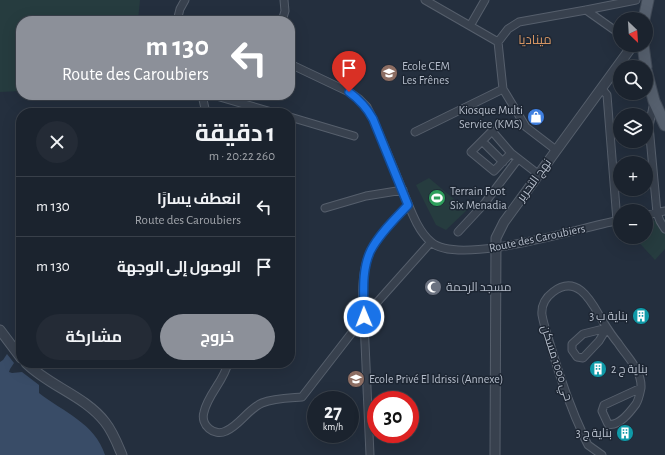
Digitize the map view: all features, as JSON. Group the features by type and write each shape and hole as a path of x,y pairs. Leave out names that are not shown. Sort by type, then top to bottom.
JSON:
{"main road":[{"path":"645,12 648,0"},
{"path":"653,97 665,125"}],"street":[{"path":"178,16 180,8 185,0"},
{"path":"284,0 285,11 284,16"},
{"path":"425,0 498,42"},
{"path":"470,26 485,0"},
{"path":"556,150 526,127 503,89 498,42 508,29 518,22 636,0"},
{"path":"586,10 613,29"},
{"name":"نهج التحرير","path":"495,455 496,238 504,222 538,174 628,52"},
{"name":"Route des Caroubiers","path":"295,66 349,92 359,99 366,107 373,119 415,220 431,242 440,248 461,251 497,248 613,222"},
{"path":"414,132 503,89"},
{"path":"602,89 607,95 617,204"},
{"path":"230,100 258,108"},
{"path":"654,101 649,126 657,213 665,229"},
{"path":"295,118 354,136"},
{"path":"511,153 494,171 471,152 492,131 511,153 538,174"},
{"path":"482,141 502,162"},
{"path":"458,232 484,204 518,159"},
{"path":"325,208 366,196 403,190"},
{"path":"370,455 363,285 365,271 369,256 379,238 408,205"},
{"path":"653,214 665,211"},
{"path":"227,368 226,372 209,398 204,412 203,421 205,425 216,432 230,429 261,403 270,400 302,397 364,317 431,242"},
{"name":"حي 1000 مسكن","path":"602,455 588,445 580,430 556,366 542,314 543,303 555,290 564,286 572,286 582,291 590,298 607,328 638,371 642,380 641,388"},
{"name":"حي 1000 مسكن","path":"607,328 599,341 583,358 577,357 572,350 572,344 583,334 607,328"},
{"path":"0,330 16,351"},
{"path":"31,368 41,377 87,405 98,414 112,432 122,455"},
{"path":"641,388 637,403 619,423 613,425 608,424 602,411 604,405 641,388"}],"green space":[{"path":"0,0 140,0 138,16 16,16 16,91 0,92"},
{"name":"Terrain Foot Six Menadia","path":"429,178 467,210 446,230 436,225 416,185"},
{"path":"665,219 665,249 655,260 640,244 653,244 653,221"}],"water":[{"path":"7,354 14,363 9,372 22,372 39,385 39,393 77,419 94,434 105,455 0,455 0,362"}],"place":[{"name":"Ecole CEM Les Frênes","path":"389,73"},
{"name":"Kiosque Multi Service (KMS)","path":"536,117"},
{"name":"Terrain Foot Six Menadia","path":"437,198"},
{"name":"مسجد الرحمة","path":"433,287"},
{"name":"بناية ب 3","path":"641,316"},
{"name":"بناية ج 2","path":"598,369"},
{"name":"Ecole Privé El Idrissi (Annexe)","path":"356,379"},
{"name":"بناية ج 3","path":"625,433"}],"district":[{"name":"ميناديا","path":"535,40"}],"route":[{"path":"349,92 359,99 373,119 408,205 379,238 367,260 363,285 364,317"}]}
